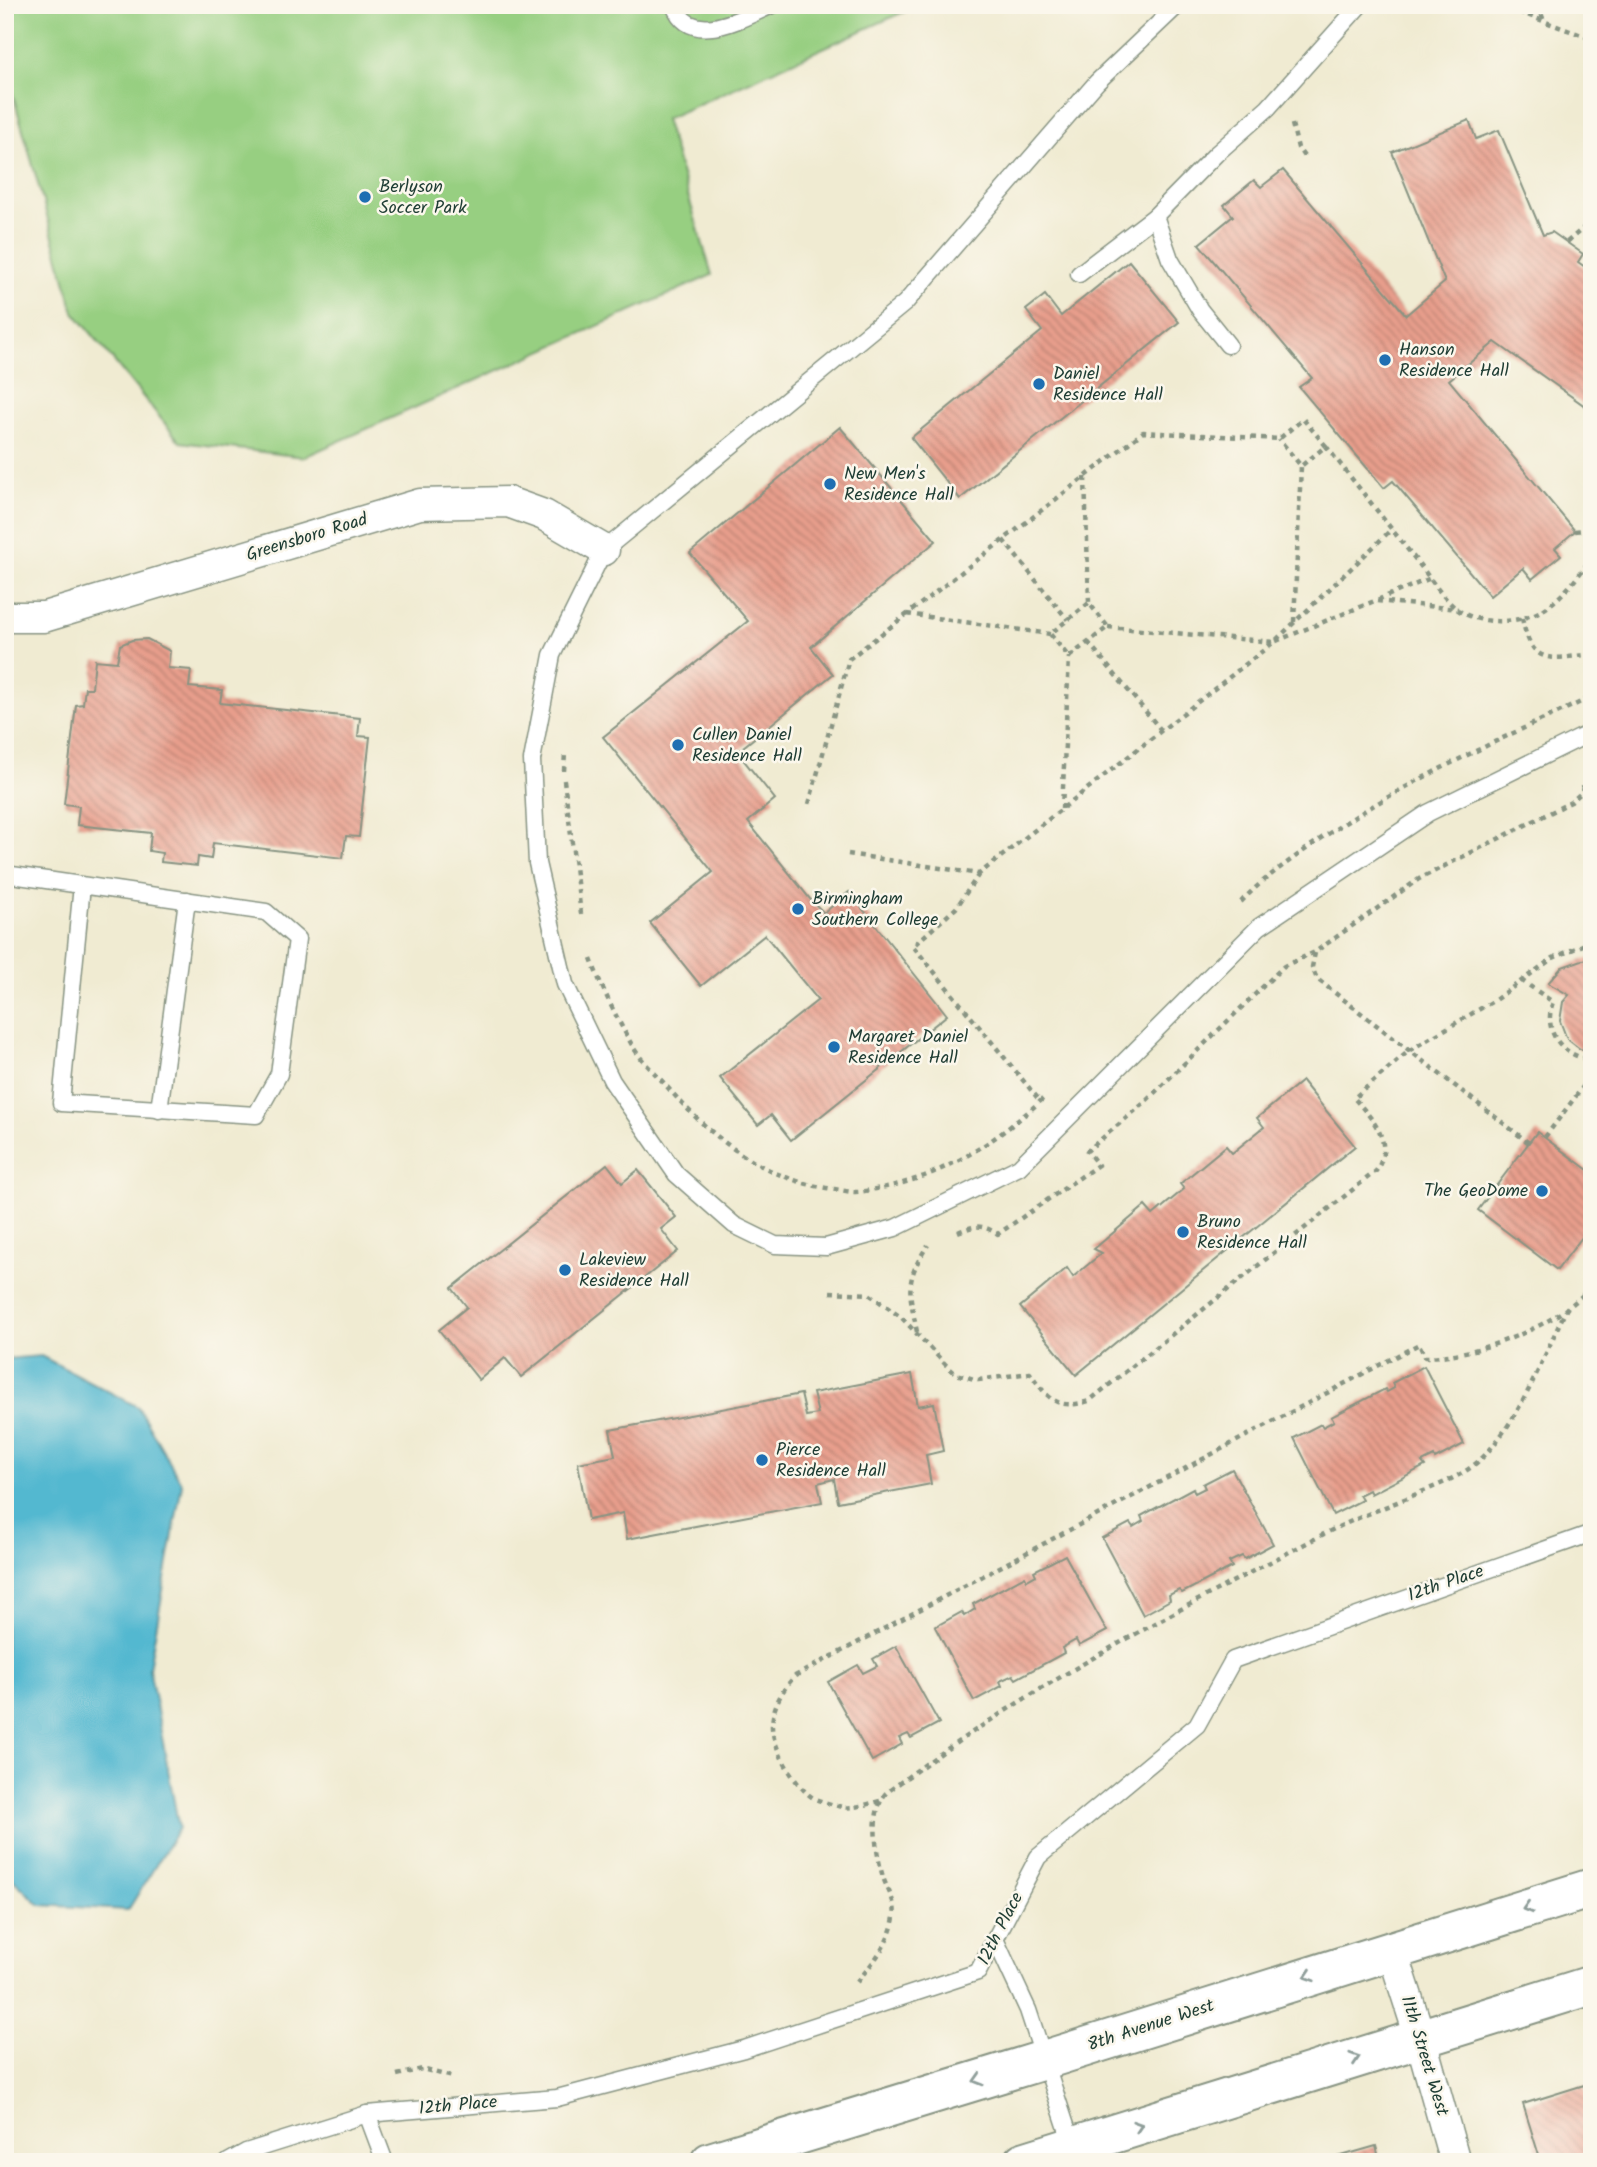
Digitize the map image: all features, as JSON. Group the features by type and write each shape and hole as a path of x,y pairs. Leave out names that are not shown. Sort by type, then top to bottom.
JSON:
{"main road":[{"name":"8th Avenue West","path":"710,2162 1592,1888"},
{"path":"1023,2162 1592,1985"}],"street":[{"name":"Greensboro Road","path":"5,617 44,617 420,504 508,502 544,515 604,550"},
{"name":"11th Street West","path":"1392,1950 1455,2162"}],"lane":[{"path":"674,5 677,13 694,27 718,28 772,5"},
{"path":"1178,5 1097,82 905,303 604,550 552,654 532,760 537,863 565,984 612,1081 676,1174 734,1225 775,1245 826,1247 895,1228 1019,1167 1259,927 1428,813 1592,732"},
{"path":"1079,274 1156,216 1216,155 1268,108 1360,5"},
{"path":"1156,216 1170,259 1200,310 1228,345"},
{"path":"5,874 82,885 187,900 266,912 296,940 279,1074 256,1115 61,1103 82,885"},
{"path":"159,1110 187,900"},
{"name":"12th Place","path":"228,2162 246,2152 367,2114 557,2098 744,2049 978,1972 1038,1857 1197,1725 1233,1660 1592,1533"},
{"path":"995,1940 1028,2010 1073,2147"},
{"path":"367,2114 385,2162"}],"path":[{"path":"1500,5 1592,39"},
{"path":"1538,5 1545,22"},
{"path":"1567,242 1588,224 1592,229"},
{"path":"808,804 849,659 1143,432 1279,439 1303,419 1458,609"},
{"path":"1279,439 1301,466 1294,623"},
{"path":"1301,466 1326,446"},
{"path":"1085,476 1089,603 1108,627"},
{"path":"1040,1101 913,946 956,908 979,874 1274,642 1392,529"},
{"path":"1575,531 1592,529"},
{"path":"1003,540 1068,620"},
{"path":"1376,601 1458,609 1491,622 1522,618 1548,607 1571,584 1592,556"},
{"path":"1069,657 1108,627 1274,642 1431,578"},
{"path":"1050,634 1089,603"},
{"path":"906,614 1050,634 1069,657 1062,809"},
{"path":"1522,618 1531,648 1541,656 1557,659 1592,654"},
{"path":"1088,642 1161,730"},
{"path":"1236,907 1274,871 1349,820 1419,780 1592,697"},
{"path":"566,740 564,773 582,924"},
{"path":"952,1235 975,1225 998,1234 1098,1165 1087,1151 1143,1104 1284,966 1315,952 1419,879 1571,802 1581,792 1586,771 1592,768"},
{"path":"848,853 979,874"},
{"path":"830,1292 869,1294 902,1318 956,1374 978,1380 1030,1373 1042,1390 1057,1403 1072,1406 1089,1401 1376,1171 1382,1163 1385,1149 1382,1135 1354,1098 1410,1050 1495,1000 1553,958 1592,941"},
{"path":"588,950 596,974 636,1051 697,1121 739,1153 783,1177 821,1188 855,1192 929,1176 970,1154 1010,1127 1052,1089"},
{"path":"1315,952 1312,967 1317,979 1528,1143"},
{"path":"1521,980 1553,1002 1549,1012 1550,1020 1553,1035 1561,1045 1571,1056 1592,1060"},
{"path":"1545,1138 1592,1074"},
{"path":"917,1247 929,1244 913,1267 909,1293 917,1333"},
{"path":"1568,1306 1542,1365 1509,1425 1481,1459 1455,1478 1336,1528 1115,1645 996,1715 930,1760 880,1801 844,1808 813,1798 777,1749 772,1727 775,1708 784,1688 795,1676 1419,1344 1425,1357 1494,1346 1544,1322 1568,1306 1592,1284"},
{"path":"854,1986 885,1946 895,1916 878,1853 876,1825 880,1801"},
{"path":"397,2075 422,2069 459,2079"}],"green space":[{"name":"Berlyson Soccer Park","path":"5,5 919,5 665,119 712,275 304,457 180,442 74,312 5,66"}],"water":[{"path":"41,1356 138,1407 182,1484 149,1668 179,1828 128,1910 40,1905 5,1872 5,1359"}],"building":[{"name":"Hanson Residence Hall","path":"1469,120 1476,139 1499,130 1543,235 1552,232 1583,254 1578,262 1592,272 1592,411 1495,342 1449,380 1575,531 1555,548 1561,555 1532,579 1523,568 1490,596 1393,481 1384,488 1299,387 1312,378 1199,244 1233,216 1224,205 1254,180 1261,187 1283,170 1406,315 1445,282 1392,152"},
{"name":"Daniel Residence Hall","path":"1129,261 1179,322 960,499 911,438 1042,331 1026,310 1045,295 1061,316"},
{"path":"840,427 936,541 811,647 833,674 737,752 775,799 748,822 824,913 849,892 947,1015 791,1140 771,1115 758,1125 720,1078 818,1000 765,935 701,986 650,923 713,872 603,737 748,621 690,553"},
{"path":"147,639 170,651 168,668 191,670 189,687 222,690 220,703 360,718 358,736 370,737 359,837 346,836 343,858 213,843 211,859 198,857 197,866 161,862 162,853 149,851 151,833 77,825 79,806 64,804 76,705 83,704 85,688 92,688 95,660 117,662 120,645 132,640"},
{"path":"1592,959 1592,1051 1580,1049 1567,1039 1560,1021 1563,1002 1569,995 1548,983 1562,967"},
{"name":"Bruno Residence Hall","path":"1302,1081 1355,1146 1076,1375 1020,1307 1067,1268 1073,1277 1102,1253 1094,1249 1145,1206 1153,1215 1184,1189 1180,1184 1226,1146 1232,1153 1264,1127 1257,1118"},
{"name":"The GeoDome","path":"1537,1132 1592,1173 1592,1224 1557,1270 1478,1210"},
{"name":"Lakeview Residence Hall","path":"607,1164 622,1183 638,1170 676,1217 661,1229 678,1251 521,1377 505,1358 479,1380 439,1330 467,1307 452,1288"},
{"path":"1424,1366 1464,1444 1435,1459 1434,1456 1422,1462 1425,1466 1371,1494 1369,1490 1359,1495 1362,1500 1333,1515 1294,1438 1321,1424 1323,1427 1334,1421 1331,1417 1385,1389 1387,1392 1394,1388 1392,1383"},
{"name":"Pierce Residence Hall","path":"912,1374 918,1406 934,1403 943,1451 926,1455 931,1484 838,1502 834,1479 818,1483 822,1502 627,1539 623,1513 588,1520 578,1463 615,1456 610,1430 801,1394 806,1416 818,1414 813,1393"},
{"path":"1232,1469 1273,1544 1245,1559 1242,1556 1229,1562 1232,1567 1182,1593 1179,1590 1169,1595 1170,1600 1143,1615 1102,1538 1130,1523 1133,1527 1143,1521 1141,1516 1193,1488 1195,1493 1205,1488 1203,1484"},
{"path":"1065,1555 1107,1631 1079,1646 1076,1640 1062,1648 1064,1653 1016,1679 1013,1675 1000,1681 1002,1686 974,1701 935,1627 962,1612 964,1616 975,1609 973,1604 1025,1576 1027,1580 1036,1575 1034,1571"},
{"path":"896,1646 939,1723 911,1738 908,1734 899,1738 902,1744 872,1761 828,1682 858,1665 863,1673 877,1666 873,1659"},
{"path":"1584,2085 1592,2110 1592,2162 1541,2162 1523,2104"},
{"path":"1376,2146 1380,2162 1324,2162 1324,2161"}],"place":[{"name":"Berlyson Soccer Park","path":"365,197"},
{"name":"Hanson Residence Hall","path":"1385,360"},
{"name":"Daniel Residence Hall","path":"1039,384"},
{"name":"New Men's Residence Hall","path":"830,484"},
{"name":"Cullen Daniel Residence Hall","path":"678,745"},
{"name":"Birmingham Southern College","path":"798,909"},
{"name":"Margaret Daniel Residence Hall","path":"834,1047"},
{"name":"The GeoDome","path":"1542,1191"},
{"name":"Bruno Residence Hall","path":"1183,1232"},
{"name":"Lakeview Residence Hall","path":"565,1270"},
{"name":"Pierce Residence Hall","path":"762,1460"}]}
